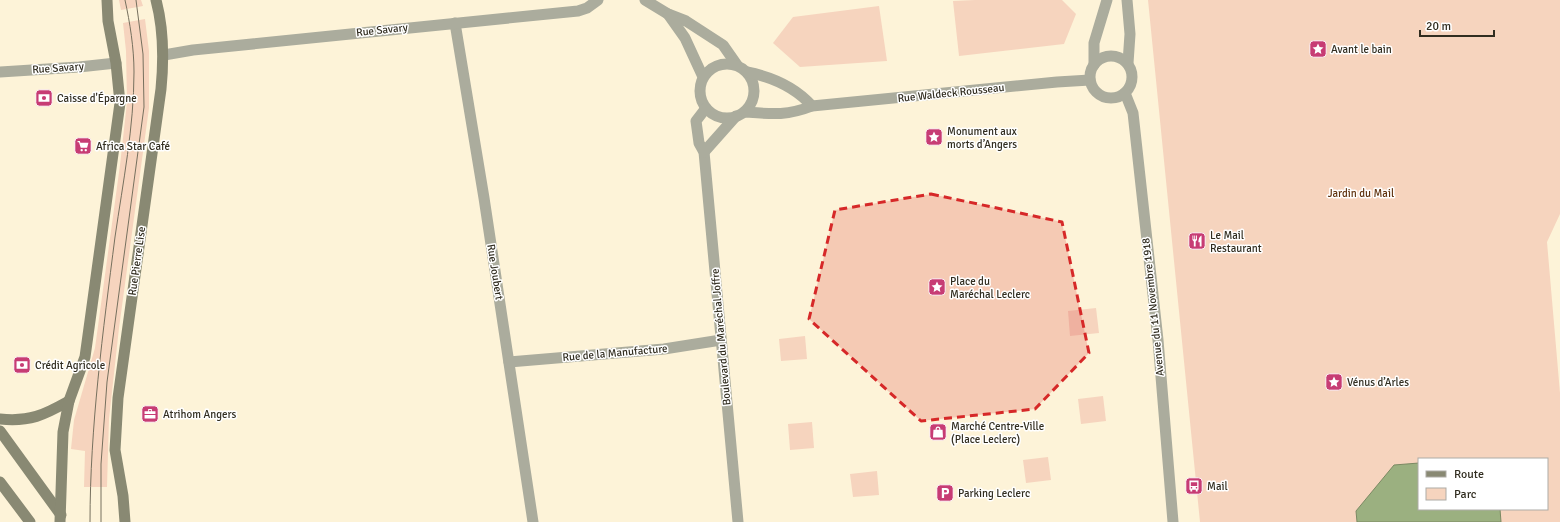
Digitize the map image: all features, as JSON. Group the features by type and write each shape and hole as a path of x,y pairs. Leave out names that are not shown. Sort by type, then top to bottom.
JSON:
{"main road":[{"path":"62,519 63,432 69,401 85,357 120,103 116,63 108,20 107,0"},
{"name":"Rue Pierre Lise","path":"125,522 123,496 115,450 118,398 161,89 164,55 159,12 156,0"},
{"path":"0,419 32,419 69,401"},
{"path":"0,431 62,519"},
{"path":"0,482 30,522"}],"street":[{"name":"Rue Savary","path":"164,55 578,11 587,8 598,0"},
{"path":"645,0 668,14 686,21 723,45 737,65 747,72 751,78 754,92 750,106 740,114 704,152"},
{"path":"1094,64 1094,43 1107,0"},
{"path":"1127,0 1130,34 1128,63"},
{"path":"668,14 685,38 703,77"},
{"name":"Rue Joubert","path":"455,23 484,198 534,522"},
{"path":"1107,56 1114,56 1122,58 1128,63 1131,69 1132,82 1125,93 1118,97 1111,98 1098,93 1090,80 1090,72 1094,64 1099,59 1107,56"},
{"name":"Rue Savary","path":"0,72 116,63"},
{"path":"737,65 721,64 714,66 703,77 700,85 700,93 706,108 720,117 728,118 740,114"},
{"path":"747,72 766,76 796,90 812,106"},
{"name":"Rue Waldeck Rousseau","path":"740,114 776,114 796,112 812,106 1090,80"},
{"name":"Avenue du 11 Novembre 1918","path":"1125,93 1133,113 1158,340 1173,522"},
{"name":"Boulevard du Maréchal Joffre","path":"706,108 696,121 699,143 704,152 738,522"},
{"name":"Rue de la Manufacture","path":"509,362 664,349 721,340"}],"highlighted area":[{"path":"931,194 1062,222 1089,353 1035,409 921,421 809,319 835,210"}],"green space":[{"path":"119,0 141,0 143,6 121,10"},
{"path":"1062,0 1076,14 1064,44 959,56 953,1"},
{"name":"Jardin du Mail","path":"1148,0 1560,0 1560,214 1547,242 1560,393 1560,522 1200,522"},
{"path":"879,6 887,61 800,67 773,43 793,17"},
{"path":"145,19 149,51 149,108 119,328 109,419 107,487 84,487 85,451 71,449 74,420 95,348 120,165 127,102 126,51 123,23"},
{"path":"1096,308 1099,333 1070,336 1068,311"},
{"path":"805,336 807,359 781,361 779,339"},
{"path":"1103,396 1106,421 1081,424 1078,399"},
{"path":"812,422 814,448 790,450 788,424"},
{"path":"1048,457 1051,480 1026,483 1023,460"},
{"path":"877,471 879,495 853,497 850,474"}],"shaded area":[{"path":"1418,463 1418,510 1500,510 1501,522 1357,522 1356,511 1394,465"}],"tram line":[{"path":"90,522 92,451 98,379 115,237 128,154 134,93 133,54 125,0"},
{"path":"101,522 101,464 107,382 144,107 143,54 136,0"}],"place":[{"name":"Avant le bain","path":"1318,49"},
{"name":"Caisse d'Épargne","path":"44,98"},
{"name":"Monument aux morts d’Angers","path":"934,137"},
{"name":"Africa Star Café","path":"83,146"},
{"name":"Le Mail Restaurant","path":"1197,241"},
{"name":"Place du Maréchal Leclerc","path":"937,287"},
{"name":"Crédit Agricole","path":"22,365"},
{"name":"Vénus d’Arles","path":"1334,382"},
{"name":"Atrihom Angers","path":"150,414"},
{"name":"Marché Centre-Ville (Place Leclerc)","path":"938,432"},
{"name":"Mail","path":"1194,486"},
{"name":"Parking Leclerc","path":"945,493"}]}
